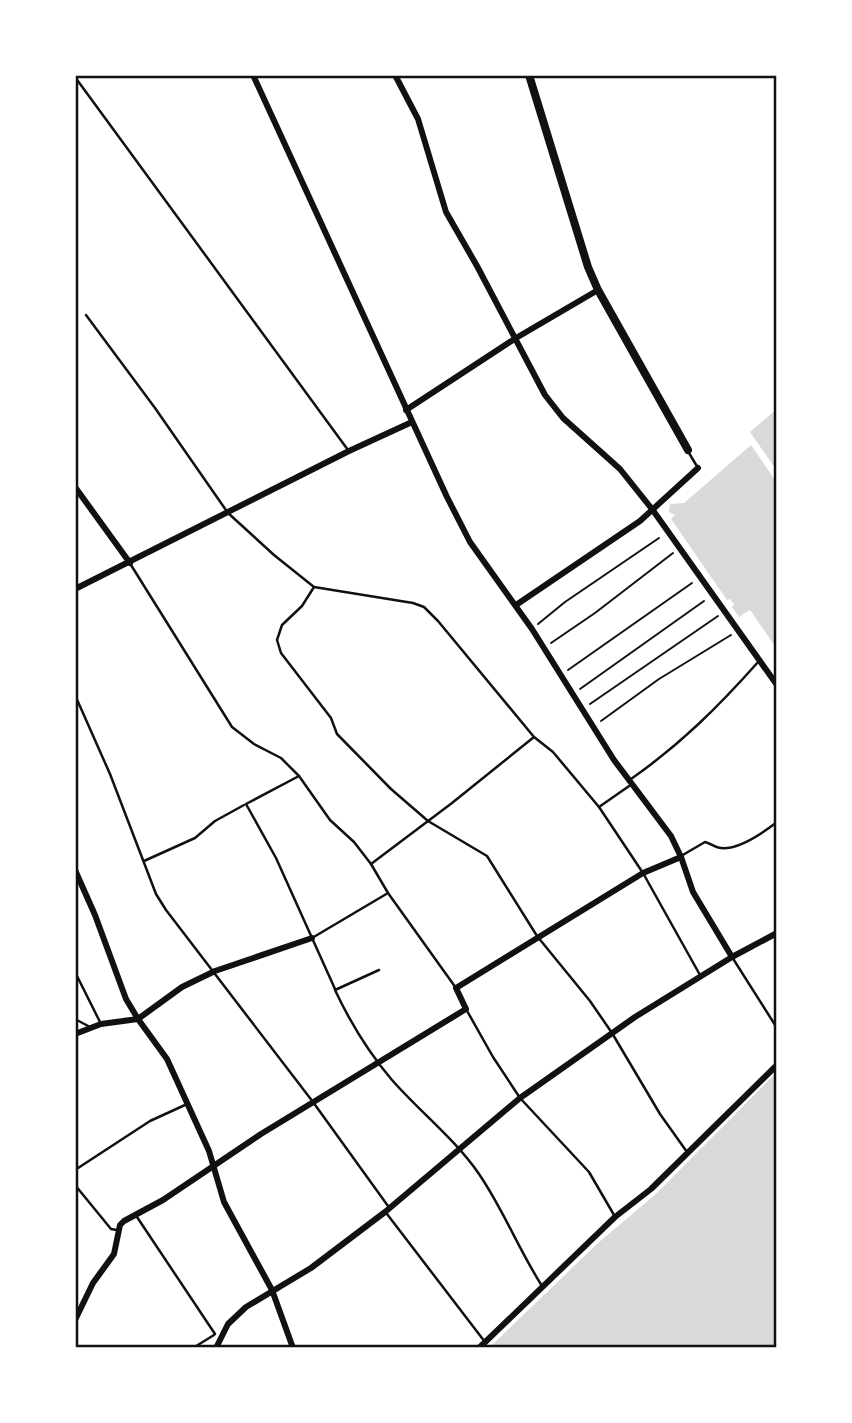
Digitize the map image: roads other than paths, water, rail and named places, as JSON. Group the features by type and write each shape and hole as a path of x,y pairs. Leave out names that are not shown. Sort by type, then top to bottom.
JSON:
{"street":[{"path":"253,75 406,410 470,542 516,605 631,782 671,836 692,892 732,957"},
{"path":"395,75 418,119 446,212 545,396 563,418 620,469 681,547 777,685"},
{"path":"529,75 558,163 587,267 688,450"},
{"path":"406,410 516,338 598,290"},
{"path":"75,589 412,422"},
{"path":"516,605 640,521 698,468"},
{"path":"75,487 130,563"},
{"path":"75,1320 93,1283 114,1254 118,1231 124,1222 466,1009 456,988 643,873 681,857"},
{"path":"75,870 126,999 167,1059 213,1165 224,1202 272,1290 293,1348"},
{"path":"216,1348 218,1334 246,1307 311,1268 388,1211 520,1098 612,1033 701,976 776,935"},
{"path":"75,1034 101,1024 138,1019 182,987 215,971 312,938"},
{"path":"479,1348 615,1217 651,1189 777,1065"}],"lane":[{"path":"75,77 349,451"},
{"path":"86,315 228,513 314,587 413,603 424,607 439,621 534,737 553,752 599,807 643,873 701,976"},
{"path":"688,450 698,468"},
{"path":"130,563 232,727 254,744 281,758 299,776 318,805 371,864 388,893 456,988"},
{"path":"314,587 302,606 282,625 277,640 281,653 331,718 337,734 391,789 428,821 487,856 537,936 590,1001 612,1033 660,1115 688,1153"},
{"path":"599,807 679,744 716,709 759,661"},
{"path":"75,695 156,894 166,910 313,1102 388,1211 485,1342"},
{"path":"371,864 534,737"},
{"path":"144,862 195,838 215,821 299,776"},
{"path":"246,804 276,858 356,1031 391,1079 480,1175 542,1286"},
{"path":"681,857 705,842 721,849 744,843 777,822"},
{"path":"312,938 388,893"},
{"path":"732,957 777,1028"},
{"path":"335,990 379,970"},
{"path":"75,972 101,1024"},
{"path":"466,1009 520,1098 589,1172 615,1217"},
{"path":"75,1019 90,1027"},
{"path":"75,1170 150,1121 188,1103"},
{"path":"75,1185 111,1229 118,1231"},
{"path":"136,1215 218,1334 193,1348"}]}
